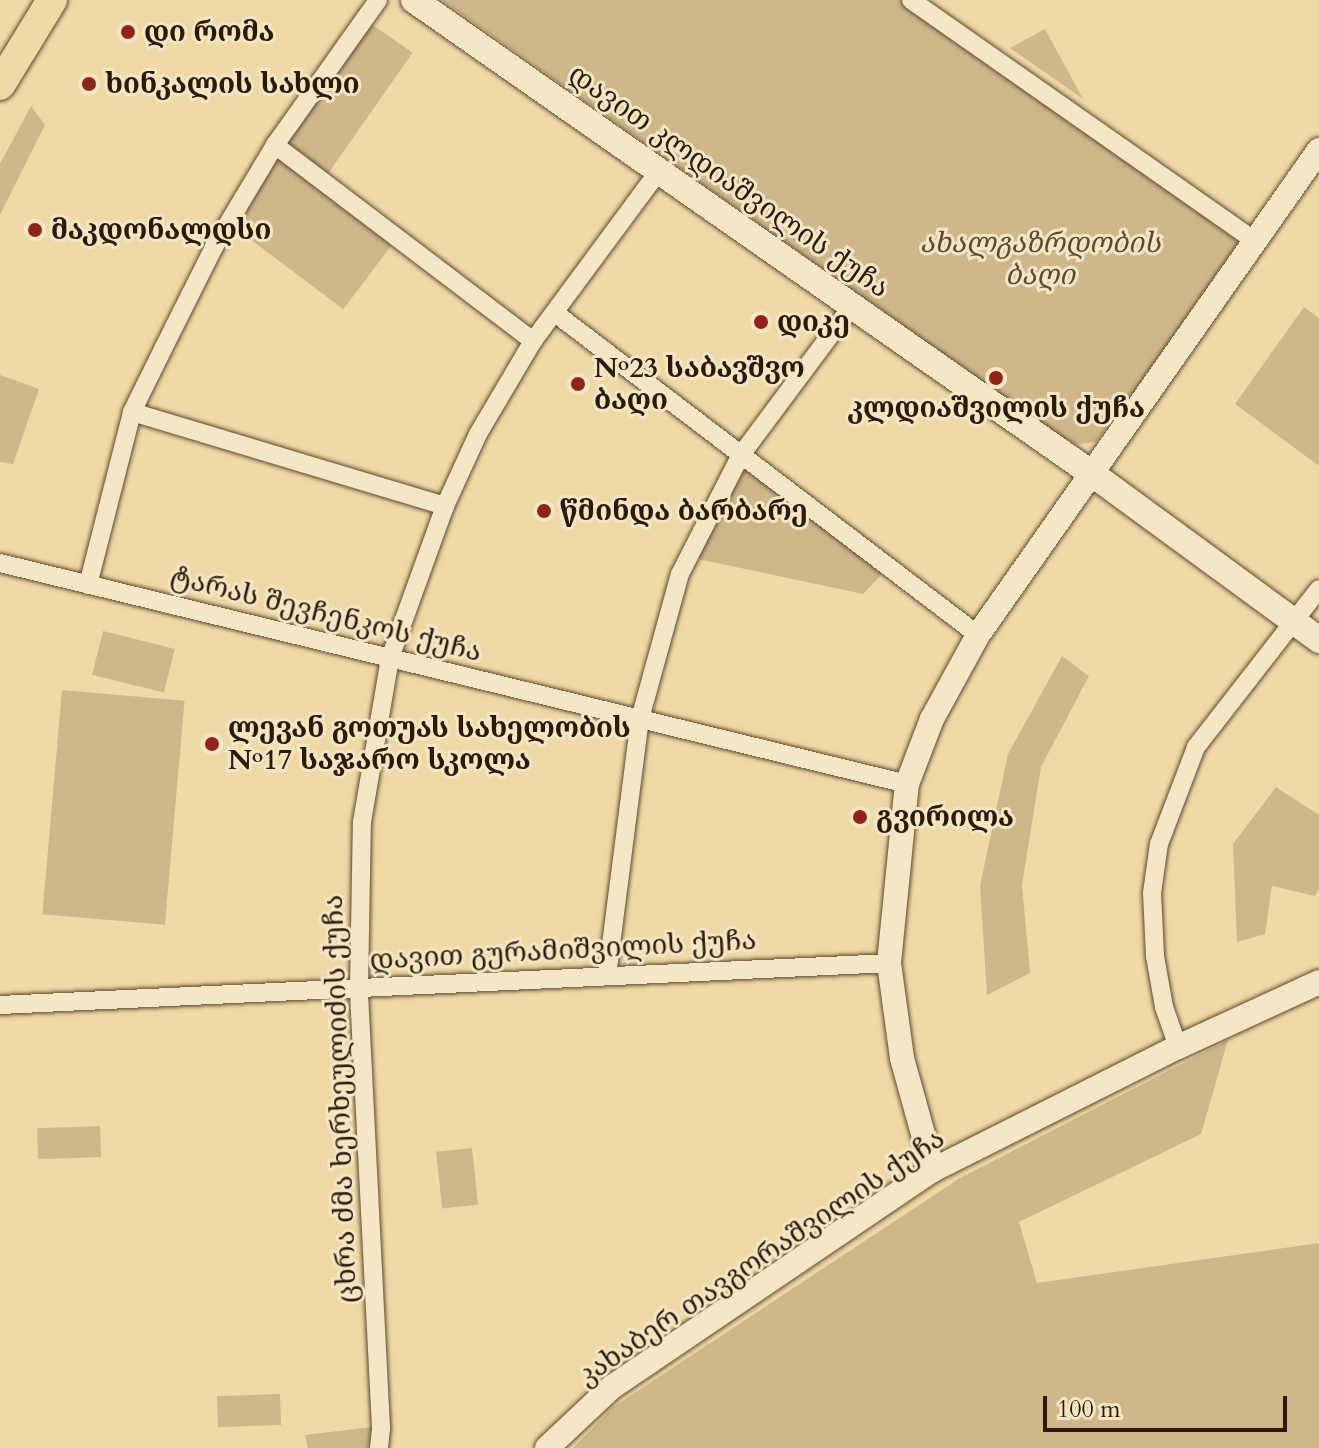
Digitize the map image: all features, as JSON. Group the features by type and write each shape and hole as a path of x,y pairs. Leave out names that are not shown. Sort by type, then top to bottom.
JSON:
{"main road":[{"path":"0,43 26,0"},
{"path":"0,85 52,0"},
{"name":"დავით კლდიაშვილის ქუჩა","path":"414,0 1091,473 1319,640"}],"street":[{"path":"88,585 132,412 214,247 275,145 378,0"},
{"path":"911,0 1255,241"},
{"path":"275,145 533,341"},
{"path":"933,1170 902,1058 889,963 907,784 932,719 978,635 1255,241 1312,175 1319,150"},
{"name":"ცხრა ძმა ხერხეულიძის ქუჩა","path":"379,1448 381,1428 359,988 362,822 390,658 445,506 478,434 533,341 659,171"},
{"path":"607,976 640,719 680,574 741,455 852,306"},
{"path":"555,313 978,635"},
{"path":"132,412 445,506"},
{"name":"ტარას შევჩენკოს ქუჩა","path":"0,563 907,784"},
{"path":"1178,1047 1164,1007 1155,956 1152,893 1159,844 1196,747 1319,589"},
{"name":"დავით გურამიშვილის ქუჩა","path":"0,1005 889,963"},
{"name":"კახაბერ თავგორაშვილის ქუჩა","path":"547,1448 612,1387 933,1170 1178,1047 1319,982"},
{"name":"ცხრა ძმა ხერხეულიძის ქუჩა","path":"381,1428 386,1448"}],"green space":[{"name":"ახალგაზრდობის ბაღი","path":"442,0 902,0 1234,233 1240,254 1096,442 1073,445"},
{"path":"370,23 413,53 328,173 286,143"},
{"path":"1045,29 1083,99 1010,48"},
{"path":"31,106 45,125 0,215 0,164"},
{"path":"280,154 395,241 343,309 228,223"},
{"path":"1304,307 1319,318 1319,466 1235,404"},
{"path":"0,375 39,389 13,464 0,462"},
{"path":"754,466 886,570 863,594 698,559 738,471"},
{"path":"103,631 175,649 164,693 92,675"},
{"path":"1062,656 1089,676 1041,767 1022,885 1030,973 987,995 980,886 1008,754"},
{"path":"62,690 185,701 165,925 42,914"},
{"path":"1276,787 1319,815 1319,889 1315,896 1272,886 1265,934 1237,942 1233,844"},
{"path":"1228,1040 1201,1134 1019,1222 1037,1283 1319,1243 1319,1448 573,1448 612,1408 960,1178"},
{"path":"100,1126 101,1157 38,1159 37,1128"},
{"path":"472,1148 478,1205 442,1208 436,1152"},
{"path":"280,1394 281,1425 218,1427 217,1396"},
{"path":"372,1427 368,1448 308,1448 305,1435"}],"place":[{"name":"დი რომა","path":"128,32"},
{"name":"ხინკალის სახლი","path":"89,84"},
{"name":"მაკდონალდსი","path":"35,230"},
{"name":"დიკე","path":"761,322"},
{"name":"კლდიაშვილის ქუჩა","path":"996,378"},
{"name":"№23 საბავშვო ბაღი","path":"578,384"},
{"name":"წმინდა ბარბარე","path":"544,511"},
{"name":"ლევან გოთუას სახელობის №17 საჯარო სკოლა","path":"212,744"},
{"name":"გვირილა","path":"860,817"}]}
